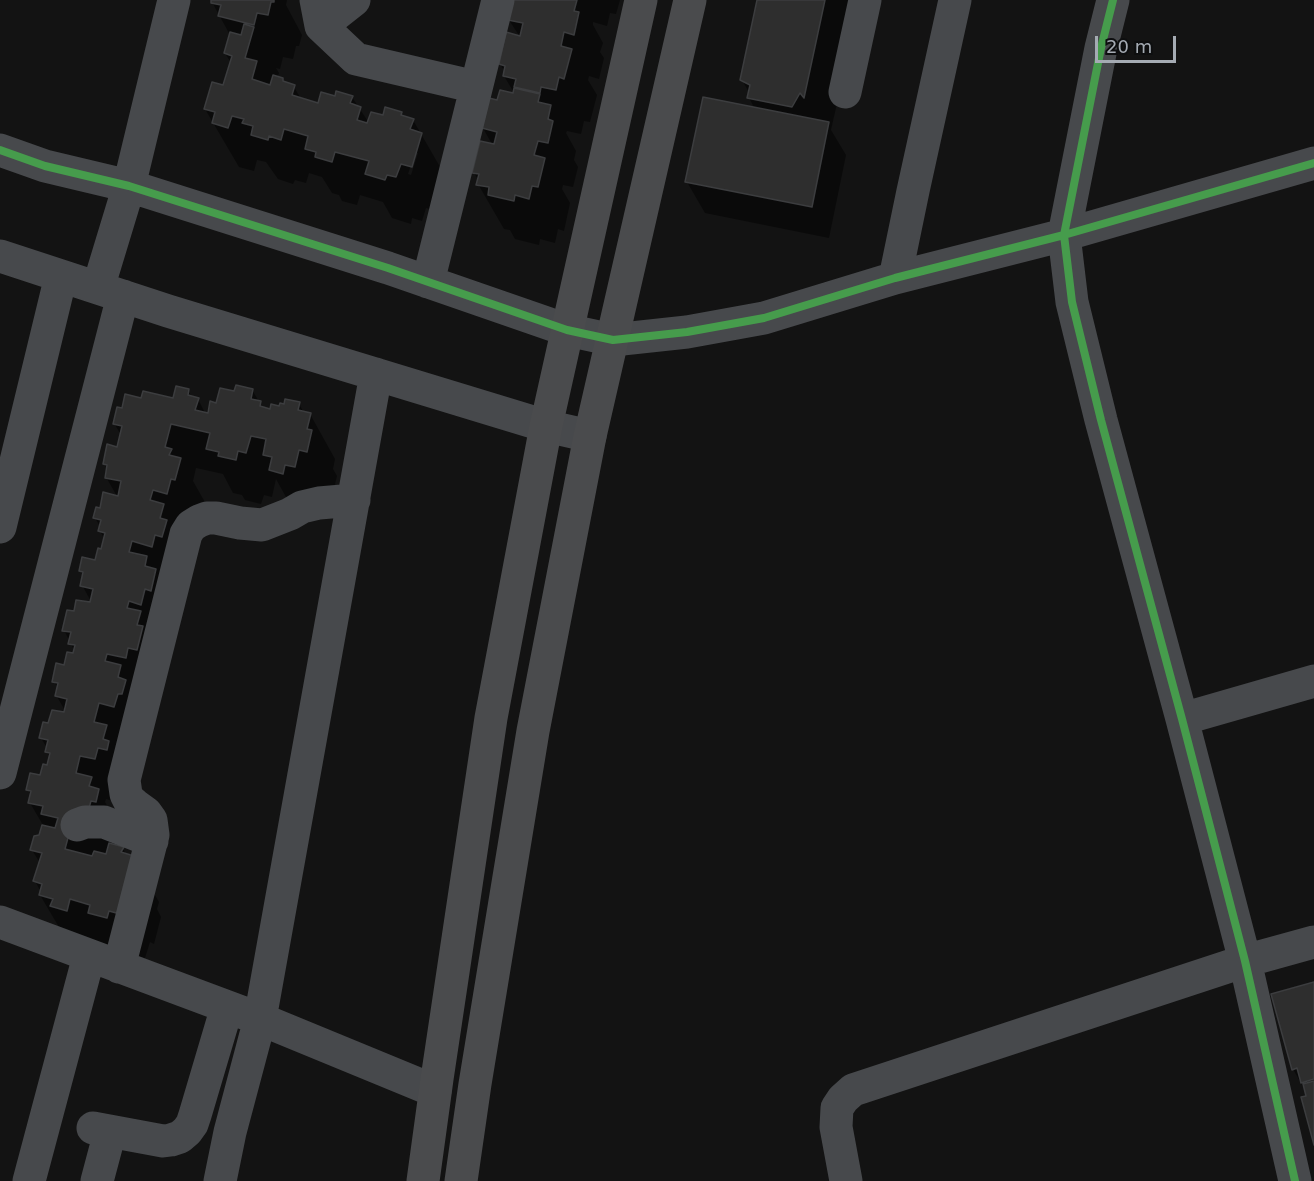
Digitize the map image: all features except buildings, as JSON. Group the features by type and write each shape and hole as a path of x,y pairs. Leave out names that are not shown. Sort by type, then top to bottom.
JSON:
{"main road":[{"path":"423,1181 491,718 546,426 640,0"},
{"path":"461,1181 533,731 590,436 690,0"}],"street":[{"path":"0,774 111,292 129,186 174,0"},
{"path":"354,0 319,13 356,59 476,87"},
{"path":"428,282 498,0"},
{"path":"845,92 865,0"},
{"path":"896,278 955,0"},
{"path":"1113,0 1101,48 1064,235 1072,302 1098,409 1245,961 1295,1181"},
{"path":"0,150 45,166 129,186 428,282 567,330 613,340 687,332 764,318 896,278 1064,235 1314,163"},
{"path":"0,256 168,311 546,426 590,436"},
{"path":"0,527 61,276"},
{"path":"220,1181 230,1132 260,1019 376,374"},
{"path":"119,967 153,835 151,820 146,813 129,800 124,780 186,534 191,526 207,518 262,525 302,507 333,501 354,500"},
{"path":"1182,719 1314,681"},
{"path":"76,825 85,822 104,822 152,841"},
{"path":"0,922 260,1019 435,1090"},
{"path":"846,1181 836,1127 837,1108 853,1090 1245,961 1314,942"},
{"path":"29,1181 89,956"},
{"path":"97,1181 101,1130 163,1141 180,1137 187,1131 195,1115 227,1007"}],"cycle path":[{"path":"1113,0 1101,48 1064,235 1072,302 1101,420 1245,961 1295,1181"},
{"path":"0,150 45,166 129,186 388,268 567,330 613,340 687,332 764,318 895,278 1064,235 1314,163"}]}
